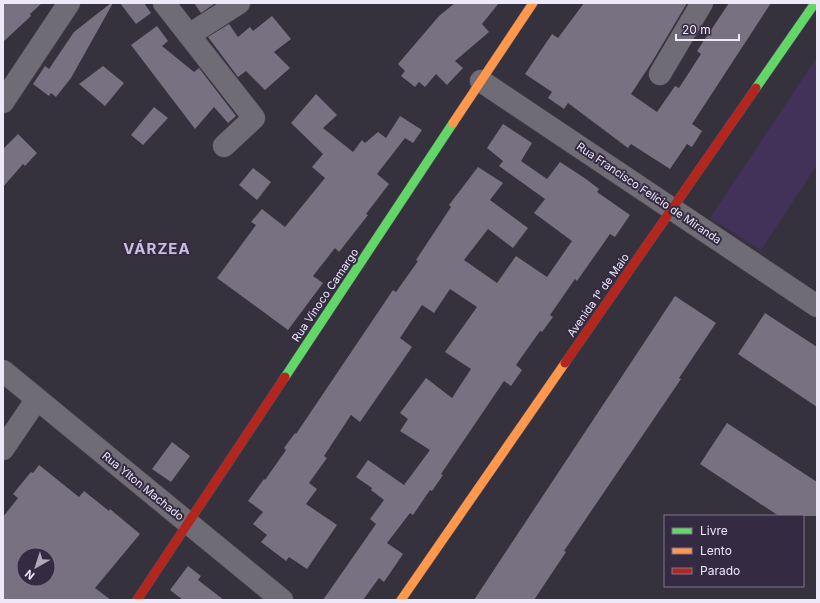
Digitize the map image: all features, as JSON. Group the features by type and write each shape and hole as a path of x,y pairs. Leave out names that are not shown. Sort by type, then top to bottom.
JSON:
{"street":[{"path":"3,102 69,3"},
{"path":"164,3 254,118 224,146"},
{"path":"189,35 239,3"},
{"name":"Rua Vinoco Camargo","path":"137,600 533,3"},
{"path":"660,74 702,3"},
{"name":"Avenida 1º de Maio","path":"401,600 815,3"},
{"name":"Rua Francisco Felício de Miranda","path":"481,81 817,306"},
{"name":"Rua Ylton Machado","path":"3,371 282,600"},
{"path":"3,449 37,399"}],"shaded area":[{"path":"817,57 817,165 761,250 710,218"}],"building":[{"path":"3,3 42,3 30,14 31,16 3,42"},
{"path":"113,3 71,78 56,97 51,93 49,96 33,84 45,66 49,69 74,32"},
{"path":"120,3 144,3 151,13 136,24"},
{"path":"194,3 213,3 214,4 201,13"},
{"path":"455,3 499,3 482,24 489,32 455,61 463,68 447,85 436,74 425,87 419,82 415,87 401,76 405,71 398,64 439,16"},
{"path":"584,3 687,3 631,94 657,112 675,86 679,88 701,54 697,51 729,3 771,3 692,124 702,131 692,147 687,144 670,169 631,144 628,148 568,103 564,109 548,98 552,92 525,74 552,34 558,38"},
{"path":"272,16 291,39 274,52 290,68 265,90 246,71 238,77 208,37 229,24 238,37 250,27 253,31"},
{"path":"157,26 168,41 162,46 194,72 199,68 236,116 228,123 214,107 195,129 131,45"},
{"path":"103,66 124,83 105,106 79,84"},
{"path":"316,94 337,115 323,128 353,152 362,140 365,143 378,132 386,138 400,116 422,130 413,143 405,138 377,174 389,184 366,214 368,215 339,252 335,248 313,276 323,283 288,330 217,278 256,225 251,222 262,209 285,227 325,178 312,167 323,154 291,123"},
{"path":"154,107 168,118 143,145 131,135"},
{"path":"503,124 532,143 521,161 547,179 560,162 586,179 599,189 597,192 630,215 615,237 610,234 577,281 575,279 550,315 553,317 542,332 540,331 516,365 522,370 511,386 504,381 441,474 443,475 432,491 430,490 413,515 410,513 387,543 403,554 384,582 379,578 363,600 323,600 376,524 370,519 384,500 371,490 372,488 356,477 368,460 404,485 430,450 400,431 408,419 400,413 426,378 452,398 471,369 445,352 477,307 450,289 434,313 422,305 400,338 412,347 360,422 351,415 324,456 327,458 309,483 317,489 306,504 337,525 307,569 289,557 286,561 261,542 267,535 253,524 263,512 248,501 286,450 284,448 295,433 296,434 393,290 396,292 418,261 416,260 451,207 449,205 478,167 503,183 490,200 528,228 513,248 488,229 464,260 497,283 516,256 547,277 572,241 534,213 545,199 499,166 503,161 487,148"},
{"path":"18,134 37,153 25,166 23,164 3,187 3,149"},
{"path":"253,168 271,182 257,200 239,185"},
{"path":"675,296 716,323 679,378 681,379 564,551 566,552 534,600 474,600"},
{"path":"765,313 817,347 817,407 738,354"},
{"path":"727,423 817,482 817,516 777,515 700,464"},
{"path":"172,442 190,456 171,482 152,469"},
{"path":"39,465 79,497 84,491 109,511 110,509 140,534 95,588 111,600 3,600 3,517 18,498 13,494 31,472 33,473"},
{"path":"188,566 201,576 198,580 224,600 183,600 170,590"}],"traffic: fast":[{"path":"756,88 815,3"},
{"path":"285,377 453,123"}],"traffic: slow":[{"path":"453,123 533,3"},
{"path":"401,600 565,363"}],"traffic: jam":[{"path":"565,363 756,88"},
{"path":"137,600 285,377"}],"district":[{"name":"VÁRZEA","path":"157,248"}]}
